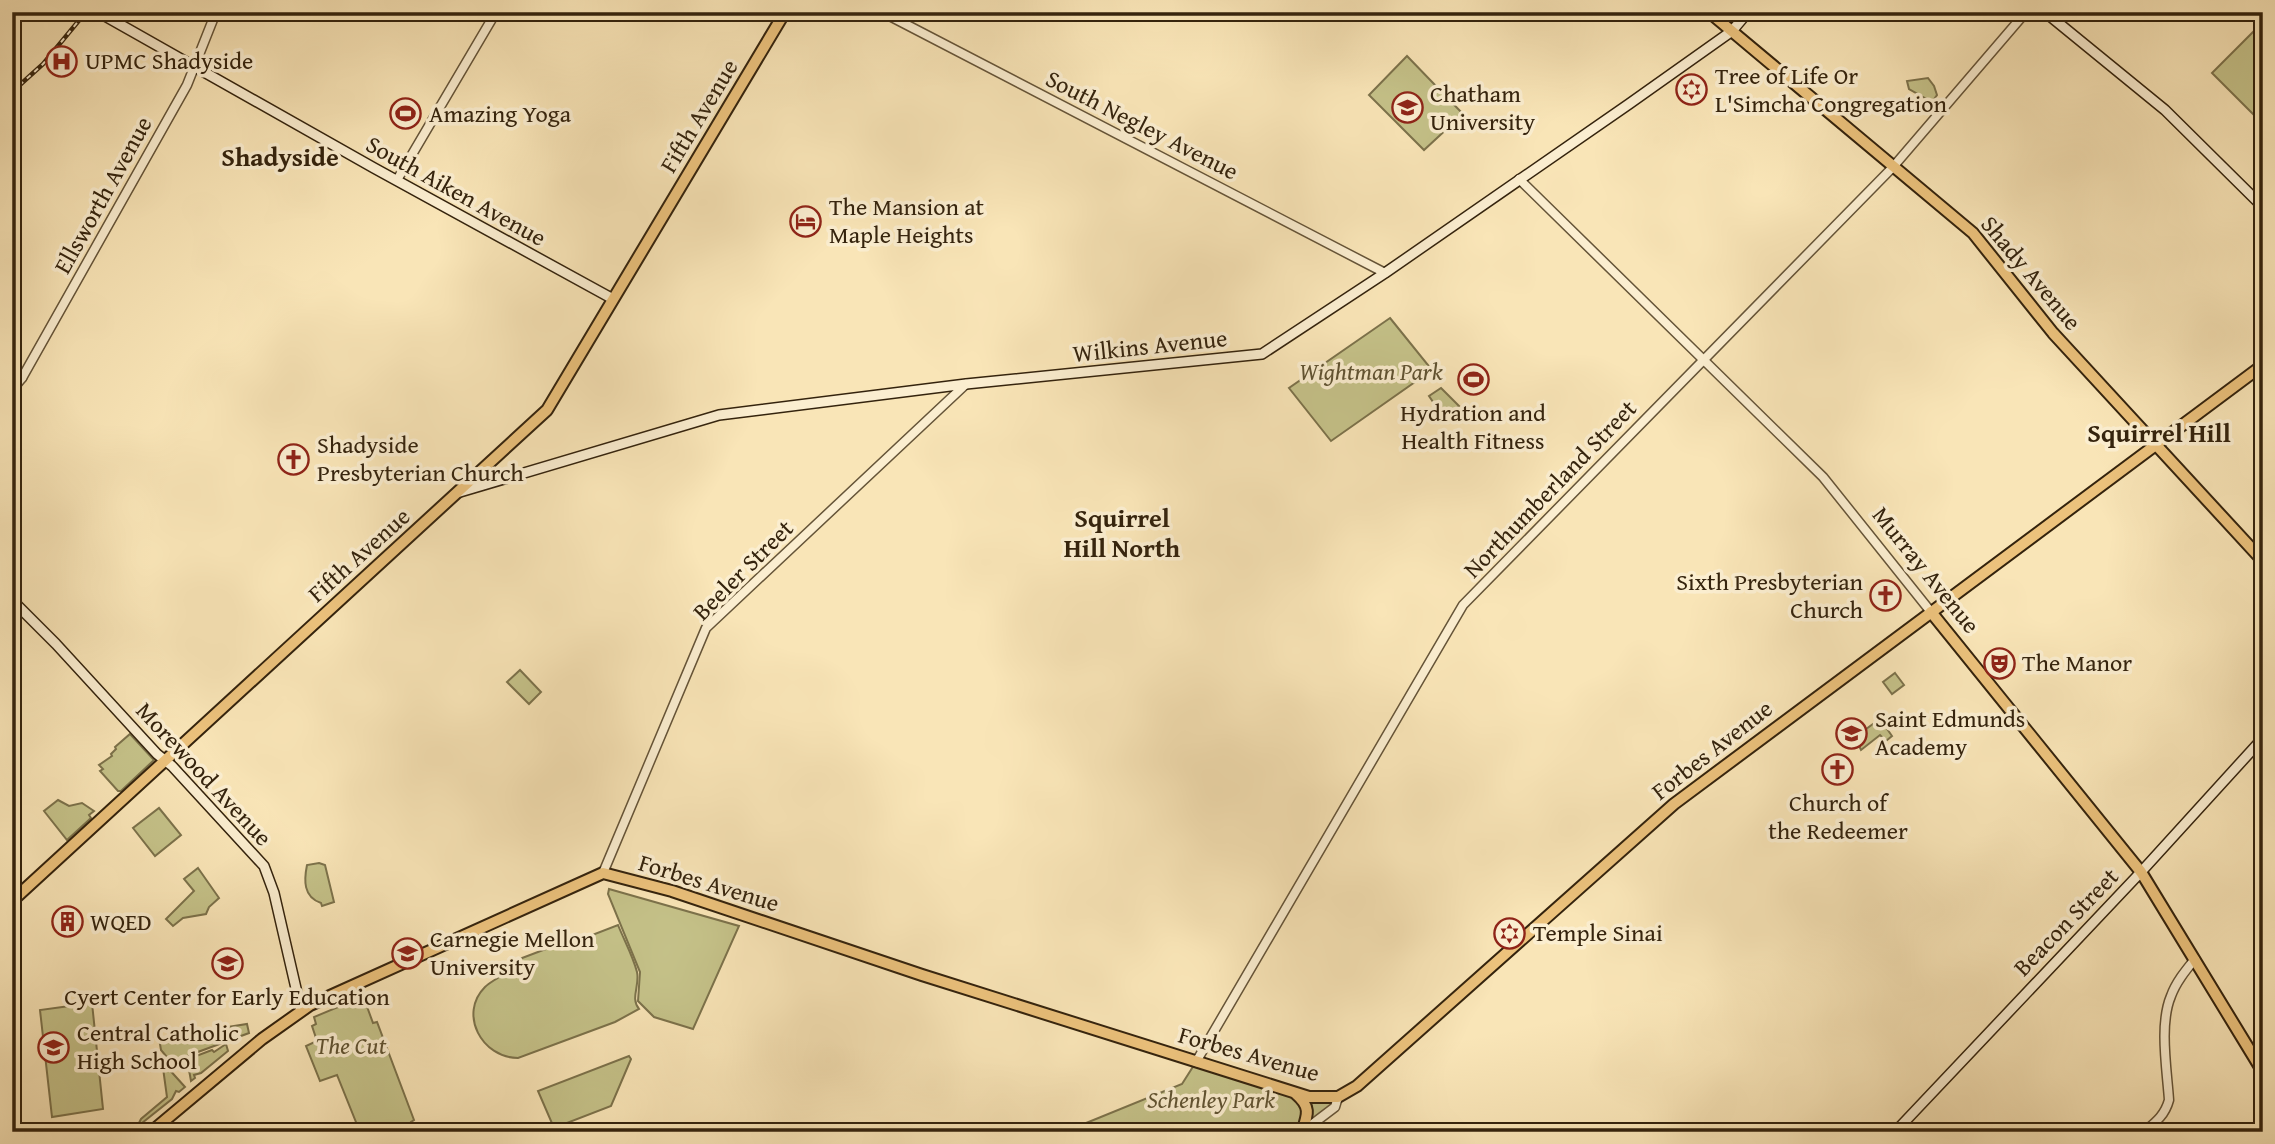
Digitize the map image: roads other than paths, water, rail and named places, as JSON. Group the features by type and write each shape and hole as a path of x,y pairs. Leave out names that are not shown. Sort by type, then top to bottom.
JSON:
{"main road":[{"name":"South Aiken Avenue","path":"98,12 613,299"},
{"name":"Fifth Avenue","path":"12,901 547,411 785,12"},
{"name":"Shady Avenue","path":"1709,12 1973,233 2053,333 2263,561"},
{"name":"Wilkins Avenue","path":"460,492 719,415 966,384 1262,354 1385,273 1732,31 1748,12"},
{"path":"2045,12 2165,110 2263,207"},
{"name":"Forbes Avenue","path":"151,1132 262,1039 301,1010 603,873 672,891 922,975 1294,1092 1319,1099 1338,1097 1357,1086 1674,804 2263,365"},
{"name":"Morewood Avenue","path":"12,600 264,866 274,893 301,1010"},
{"name":"Murray Avenue","path":"1931,612 2141,872 2263,1072"},
{"name":"Beacon Street","path":"1895,1132 2141,872 2263,738"},
{"path":"1294,1092 1305,1102 1307,1108 1302,1132"}],"street":[{"name":"Ellsworth Avenue","path":"12,390 22,377 181,96 216,12"},
{"path":"397,180 496,12"},
{"name":"South Negley Avenue","path":"882,12 1385,273"},
{"name":"Northumberland Street","path":"1196,1062 1463,605 1893,167 2026,12"},
{"name":"Murray Avenue","path":"1519,179 1823,477 1931,612"},
{"path":"12,372 22,377"},
{"name":"Beeler Street","path":"603,873 706,628 966,384"},
{"path":"2144,1132 2158,1121 2167,1108 2167,1006 2176,984 2195,959"},
{"path":"1302,1132 1335,1107 1338,1097"}],"railway":[{"path":"12,92 43,64 86,12"}],"place":[{"name":"UPMC Shadyside","path":"62,61"},
{"name":"Tree of Life Or L'Simcha Congregation","path":"1692,90"},
{"name":"Chatham University","path":"1407,108"},
{"name":"Amazing Yoga","path":"406,114"},
{"name":"The Mansion at Maple Heights","path":"806,221"},
{"name":"Hydration and Health Fitness","path":"1473,379"},
{"name":"Shadyside Presbyterian Church","path":"294,459"},
{"name":"Sixth Presbyterian Church","path":"1886,596"},
{"name":"The Manor","path":"1999,663"},
{"name":"Saint Edmunds Academy","path":"1852,733"},
{"name":"Church of the Redeemer","path":"1838,769"},
{"name":"WQED","path":"67,922"},
{"name":"Temple Sinai","path":"1510,933"},
{"name":"Carnegie Mellon University","path":"407,953"},
{"name":"Cyert Center for Early Education","path":"227,963"},
{"name":"Central Catholic High School","path":"54,1047"}],"district":[{"name":"Shadyside","path":"280,157"},
{"name":"Squirrel Hill","path":"2159,433"},
{"name":"Squirrel Hill North","path":"1122,533"}],"park label":[{"name":"Wightman Park","path":"1371,372"},
{"name":"The Cut","path":"351,1046"},
{"name":"Schenley Park","path":"1211,1100"}]}
